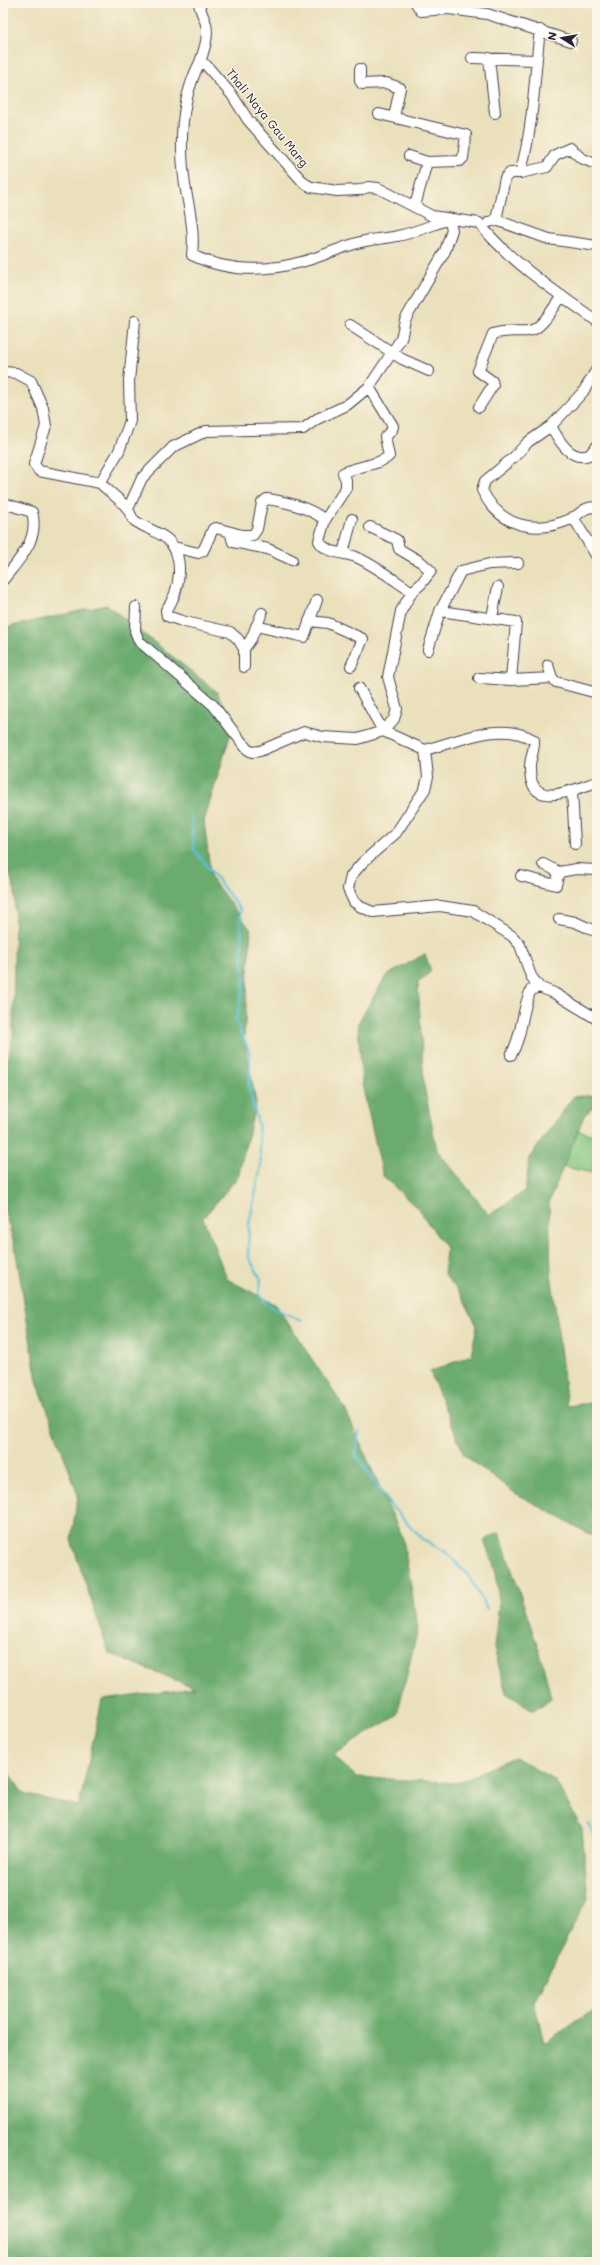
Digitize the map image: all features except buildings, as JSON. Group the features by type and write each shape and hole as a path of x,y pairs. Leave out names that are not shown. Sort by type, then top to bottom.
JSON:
{"street":[{"path":"128,508 142,478 173,447 206,431 304,429 317,419 347,405 369,387 401,339 405,320 438,265 450,241 452,230 449,219 423,230 359,242 306,261 269,269 248,270 208,262 192,255 194,240 185,182 182,128 188,99 206,47 206,25 199,3"},
{"path":"416,3 421,11 449,9 486,14 571,40"},
{"path":"520,173 533,106 536,60 540,30"},
{"path":"472,58 536,60"},
{"path":"489,58 495,113"},
{"name":"Thali Naya Gau Marg","path":"200,62 206,64 232,95 248,120 304,183 319,190 360,190 368,187 378,188 432,216 479,223 496,220"},
{"path":"360,69 360,81 362,84 386,83 400,88 394,117"},
{"path":"378,114 466,135 462,160 427,162 408,156"},
{"path":"593,163 581,158 570,148 555,155 547,167 520,173 510,173 505,178 496,220 549,239 597,246"},
{"path":"415,206 427,162"},
{"path":"479,223 492,239 562,296 597,321"},
{"path":"479,407 493,383 478,371 493,334 500,332 533,330 540,324 562,296"},
{"path":"100,483 119,451 130,421 129,381 135,320"},
{"path":"350,325 392,353 429,371"},
{"path":"597,369 583,392 551,426 528,442 514,457 485,480 482,490 493,507 516,524 529,527 540,527 573,517 587,508 597,508"},
{"path":"3,372 16,372 31,381 43,408 46,426 34,464 39,471 100,483 128,508 130,516 134,521 154,530 167,539 174,547 177,558 178,581 171,604 166,610 167,616 185,622 230,632 238,639 244,649"},
{"path":"369,387 393,426 392,430 385,437 389,456 384,461 365,464 343,473 346,480 346,488 325,520 320,533 321,544 334,551 356,557 412,592"},
{"path":"551,426 561,444 578,456 589,456 597,446"},
{"path":"174,547 198,553 202,551 213,530 216,528 242,535 253,535 256,532 262,503 268,499 283,501 311,510 325,520"},
{"path":"3,502 32,512 35,521 34,535 27,550 3,580"},
{"path":"573,517 597,557"},
{"path":"343,553 352,519"},
{"path":"136,607 135,631 139,641 213,705 247,749 252,752 260,751 304,732 323,736 358,739 383,731 394,719 397,708 388,677 396,641 396,628 401,611 412,592 430,574 430,568 399,549 397,540 370,528"},
{"path":"230,532 233,542 240,545 268,549 292,560"},
{"path":"428,650 440,611 461,571 489,564 518,563"},
{"path":"492,618 498,587"},
{"path":"256,626 304,638 316,600"},
{"path":"440,611 516,622 511,680"},
{"path":"244,667 244,649 262,613"},
{"path":"309,621 328,623 363,639 351,666"},
{"path":"548,665 552,678 556,682 597,693"},
{"path":"479,678 511,680 552,678"},
{"path":"359,688 383,731 425,750 494,732 514,731 534,740 530,768 534,787 540,792 553,796 597,782"},
{"path":"425,750 428,777 425,789 396,833 363,862 351,876 348,889 354,902 373,912 440,906 473,911 512,936 520,945 530,976 539,987 554,993 597,1019"},
{"path":"572,791 576,844"},
{"path":"543,864 559,872 576,869 597,870"},
{"path":"521,876 556,885 559,872"},
{"path":"558,920 575,922 591,929"},
{"path":"511,1055 516,1048 525,1002 531,990 539,987"}],"green space":[{"path":"107,605 216,691 234,723 204,821 211,878 251,930 244,1038 256,1103 238,1177 203,1218 227,1279 276,1305 345,1409 403,1539 418,1629 397,1715 334,1755 356,1777 457,1783 514,1757 555,1780 582,1829 588,1898 534,2001 544,2043 597,2008 597,2262 3,2262 3,1761 23,1794 79,1806 102,1700 195,1688 109,1653 71,1540 78,1495 37,1381 15,1247 3,1205 3,1080 13,1036 15,891 3,854 3,628"},
{"path":"425,954 431,971 418,983 424,1086 437,1150 489,1215 525,1191 530,1157 573,1097 597,1095 597,1103 584,1116 549,1202 551,1272 567,1406 597,1402 597,1538 515,1493 464,1455 430,1372 471,1355 477,1326 462,1296 444,1274 446,1248 418,1209 383,1176 362,1084 358,1023 386,976"},
{"path":"577,1130 597,1136 597,1174 560,1166"},
{"path":"499,1532 541,1656 551,1698 534,1711 506,1693 494,1647 499,1603 496,1572 484,1541"}],"waterway":[{"path":"191,816 194,849 240,909 244,984 236,1021 250,1054 249,1088 258,1124 261,1166 249,1224 248,1256 261,1279 259,1294 268,1305 301,1321"},
{"path":"359,1431 356,1455 393,1508 423,1539 447,1553 469,1576 487,1609"},
{"path":"589,1824 597,1844"}]}
